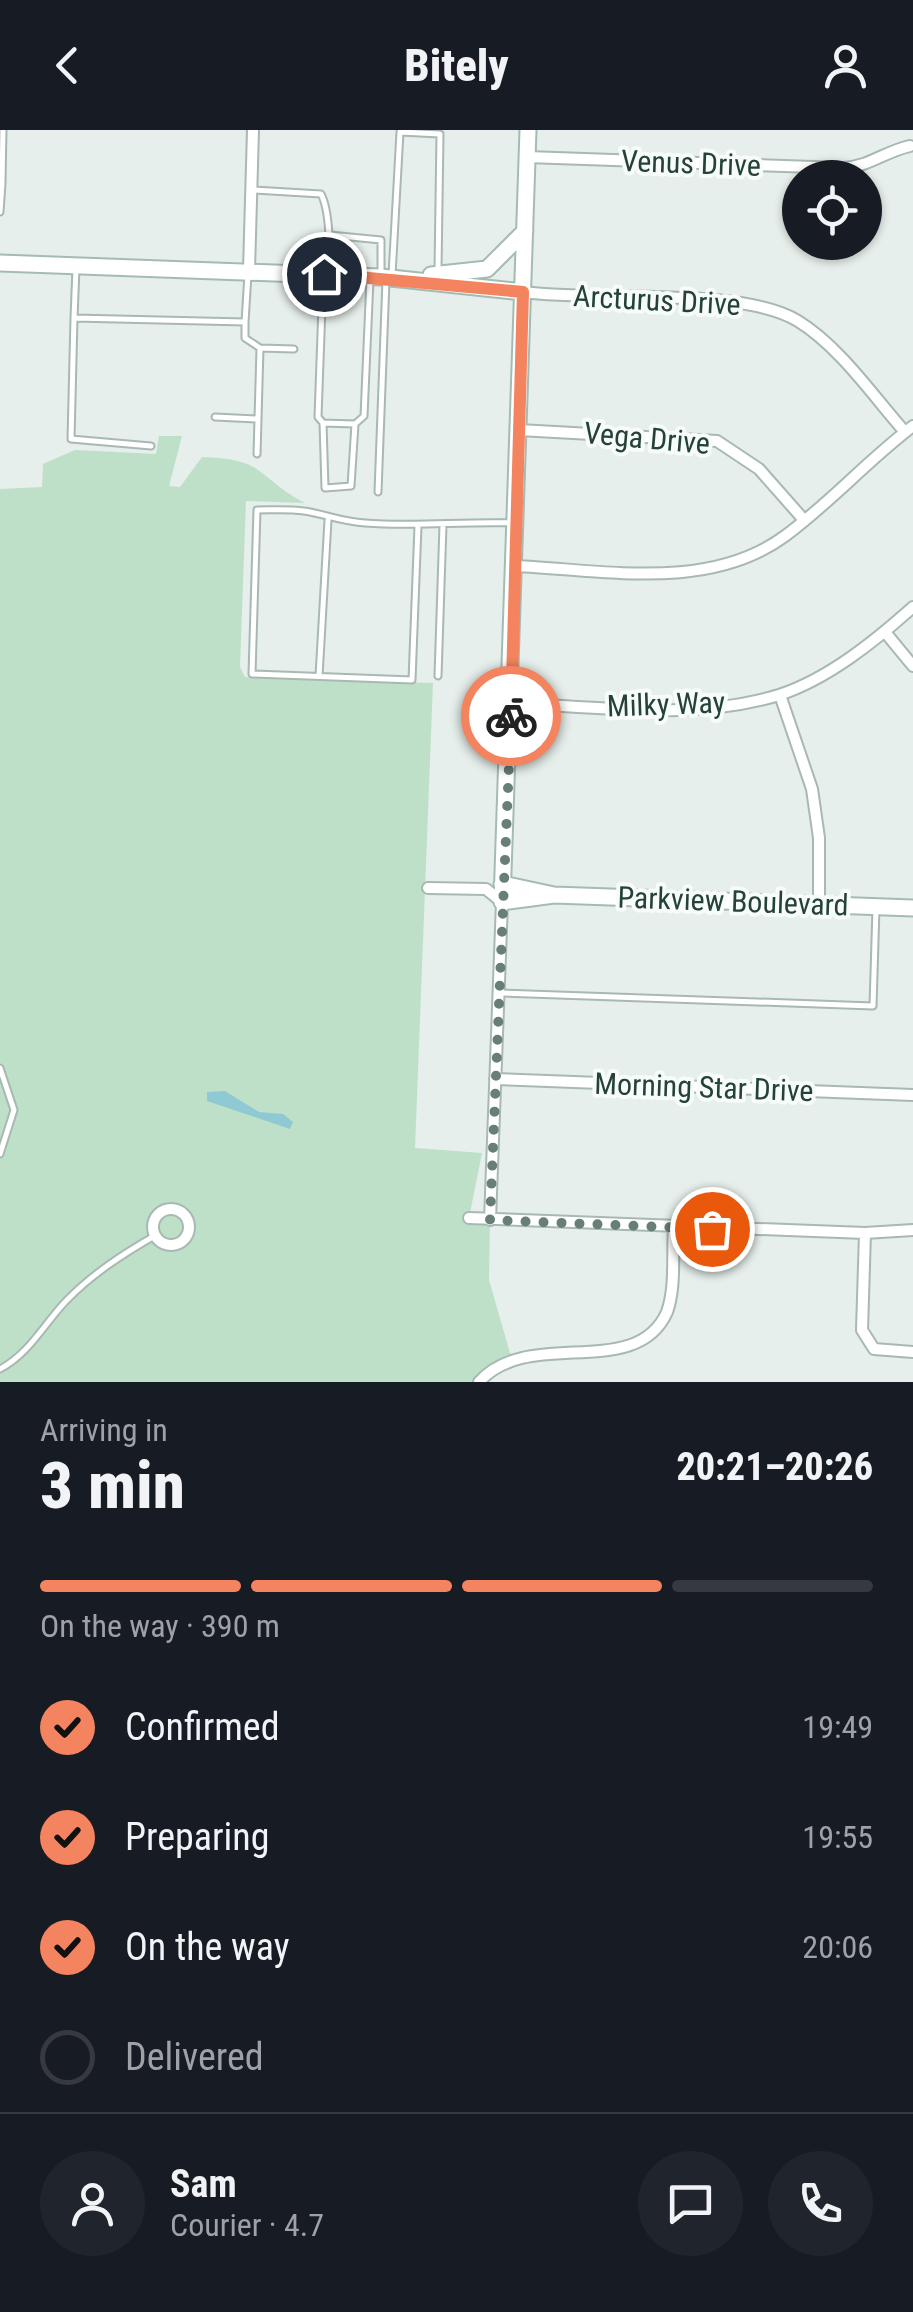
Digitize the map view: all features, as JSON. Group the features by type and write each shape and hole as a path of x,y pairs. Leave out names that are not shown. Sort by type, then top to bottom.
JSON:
{"street":[{"path":"248,270 253,130"},
{"path":"490,1220 516,566 528,130"},
{"path":"911,130 912,146"},
{"name":"Venus Drive","path":"528,157 842,168 869,164 890,150 912,146"},
{"path":"438,279 493,266 525,231"},
{"name":"Arcturus Drive","path":"0,263 438,279 523,292 739,303 777,311 808,327 909,429"},
{"path":"516,566 701,570 752,555 804,520 909,429"},
{"name":"Vega Drive","path":"519,430 717,441 759,469 804,520"},
{"name":"Milky Way","path":"511,703 704,708 780,694 842,663 913,607"},
{"path":"886,632 913,666"},
{"path":"780,694 812,788 820,838 819,904"},
{"name":"Parkview Boulevard","path":"502,884 554,895 913,908"},
{"name":"Parkview Boulevard","path":"428,888 486,890 502,902 519,903 554,895"},
{"name":"Morning Star Drive","path":"495,1079 913,1095"},
{"path":"469,1218 674,1228 866,1233 913,1230"},
{"path":"478,1382 512,1360 607,1360 648,1341 658,1330 670,1299 674,1228"},
{"path":"866,1233 864,1339 881,1351 913,1352"}],"lane":[{"path":"0,212 4,130"},
{"path":"323,423 322,482 325,488 347,489 355,424 366,409 400,132 440,134 438,279"},
{"path":"250,190 321,194 330,235 318,418 323,423 355,424"},
{"path":"330,235 381,240 378,492"},
{"path":"76,265 71,440 151,446"},
{"path":"248,270 245,338 260,348 294,350"},
{"path":"74,318 245,322"},
{"path":"257,454 260,348"},
{"path":"215,417 258,420"},
{"path":"418,526 412,680 252,674 257,510 308,511 328,520 418,526 517,523"},
{"path":"319,676 328,520"},
{"path":"438,676 443,525"},
{"path":"498,993 873,1006 876,906"},
{"path":"0,1068 14,1110 0,1154"},
{"path":"0,1369 26,1350 69,1298 100,1271 156,1235"}],"green space":[{"path":"159,436 182,436 169,486 180,487 202,457 223,458 250,465 305,503 246,501 240,667 245,677 433,683 415,1148 482,1153 469,1218 490,1220 489,1280 512,1360 479,1382 0,1382 0,489 42,487 43,464 75,450 156,454"}],"water":[{"path":"225,1091 259,1112 283,1114 293,1122 290,1129 207,1101 207,1092"}],"way so far":[{"path":"511,716 490,1220 712,1229"}],"route":[{"path":"324,274 523,292 511,716"}]}
